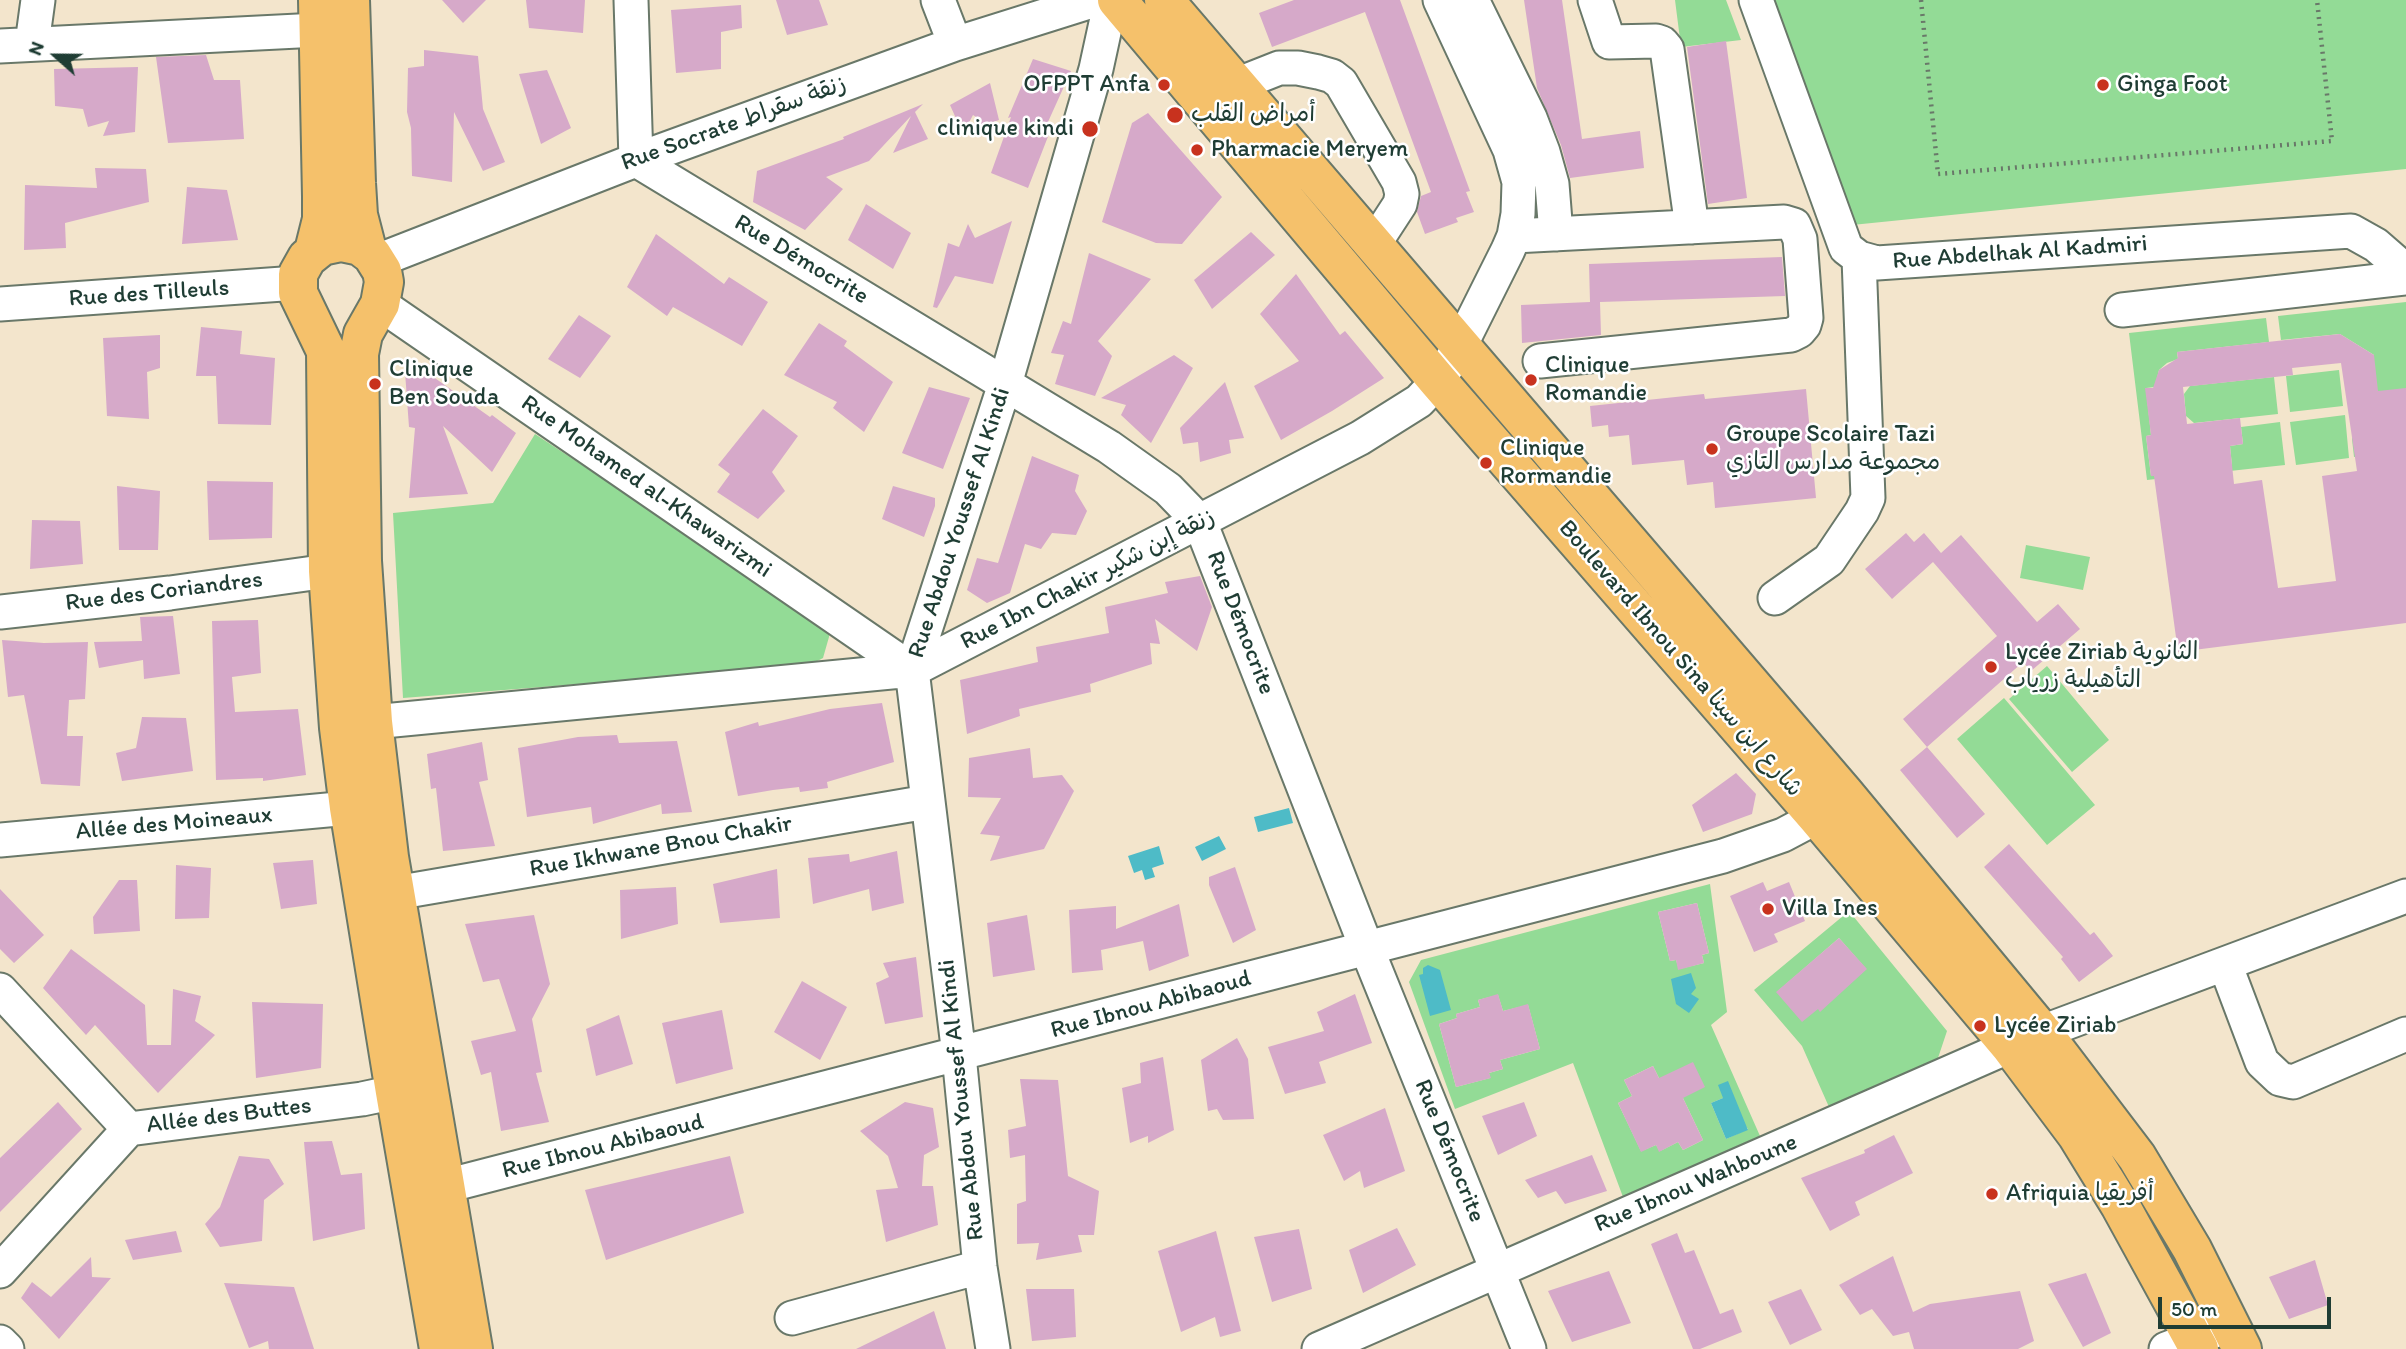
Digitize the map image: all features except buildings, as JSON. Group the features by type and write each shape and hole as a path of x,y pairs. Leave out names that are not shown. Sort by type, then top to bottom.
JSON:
{"main road":[{"path":"350,0 358,215 372,256 382,271 384,282 376,311 363,334 359,354 362,561 373,722 395,893 473,1349"},
{"name":"Boulevard Ibnou Sina شارع ابن سينا","path":"1117,0 1438,381 2042,1033 2137,1157 2192,1249 2236,1337"},
{"name":"Boulevard Ibnou Sina شارع ابن سينا","path":"1164,0 1460,346 1831,805"},
{"path":"318,15 323,196 320,228 307,284 326,351 328,571 332,655 349,808 439,1349"},
{"path":"372,256 351,243 321,246 307,284 327,328 337,330 358,326 376,311"},
{"name":"Boulevard Ibnou Sina شارع ابن سينا","path":"2042,1033 2077,1135 2120,1205 2186,1345"}],"street":[{"path":"16,45 38,0"},
{"path":"631,0 636,160"},
{"path":"938,0 955,44"},
{"name":"Rue Socrate زنقة سقراط","path":"372,256 955,44 1094,0"},
{"name":"Rue Abdou Youssef Al Kindi","path":"993,1349 980,1267 959,1055 912,670 1005,384 1096,69 1111,0"},
{"name":"Rue Ibn Chakir زنقة إبن شكير","path":"373,722 912,670 1370,432 1419,401 1438,381 1460,346 1514,236 1519,197 1516,167 1440,0"},
{"path":"1472,0 1530,118 1543,152 1552,184 1556,234"},
{"path":"1595,0 1609,42 1656,41 1667,49 1692,227"},
{"name":"Rue Abdelhak Al Kadmiri","path":"1756,0 1846,248 1859,258 1877,263 2351,231 2376,245 2406,271"},
{"path":"16,45 318,15"},
{"path":"1236,85 1279,68 1318,72 1332,76 1341,83 1399,182 1402,194 1400,204 1374,244"},
{"name":"Rue Démocrite","path":"636,160 1144,470 1168,489 1200,522 1367,949 1529,1349"},
{"path":"1514,236 1784,222 1794,225 1800,239 1806,318 1799,331 1791,335 1540,361"},
{"path":"1775,598 1829,560 1868,498 1859,258"},
{"path":"2122,310 2406,278"},
{"name":"Rue des Tilleuls","path":"0,304 307,284"},
{"name":"Rue Mohamed al-Khawarizmi","path":"376,311 912,670"},
{"name":"Rue des Coriandres","path":"0,612 170,593 328,571"},
{"name":"Rue Ikhwane Bnou Chakir","path":"395,893 927,802"},
{"name":"Rue Ibnou Abibaoud","path":"446,1186 1752,847 1783,835 1831,805"},
{"name":"Allée des Moineaux","path":"0,840 349,808"},
{"name":"Rue Ibnou Wahboune","path":"1319,1349 2042,1033 2406,895"},
{"path":"2225,964 2262,1062 2280,1079 2293,1082 2406,1034"},
{"path":"0,990 129,1129"},
{"name":"Allée des Buttes","path":"0,1271 129,1129 362,1099 395,1092"},
{"path":"792,1318 980,1267"},
{"path":"2186,1345 2236,1337"},
{"path":"0,1342 7,1349"}],"path":[{"path":"1921,0 1938,174 2332,141 2317,0"}],"green space":[{"path":"1675,0 1726,0 1741,40 1681,47"},
{"name":"Ginga Foot","path":"1770,0 2406,0 2406,169 1852,225"},
{"path":"2406,302 2406,388 2402,451 2354,457 2352,439 2374,355 2340,334 2281,340 2278,316"},
{"path":"2266,318 2269,342 2177,352 2178,359 2159,370 2155,387 2146,388 2151,435 2146,436 2151,476 2232,466 2230,446 2243,444 2241,427 2280,422 2285,465 2147,480 2129,333"},
{"path":"2339,370 2343,406 2290,412 2286,376"},
{"path":"2274,377 2278,414 2194,423 2186,416 2184,394 2190,386"},
{"path":"2345,415 2349,458 2296,465 2290,422"},
{"path":"535,434 823,624 829,629 829,637 823,658 808,666 403,698 393,513 493,503"},
{"path":"2026,545 2090,557 2083,590 2020,578"},
{"path":"2047,666 2109,740 2072,772 2009,699"},
{"path":"2004,698 2095,805 2047,845 1957,739"},
{"path":"1710,884 1727,1012 1711,1025 1760,1136 1623,1197 1573,1063 1455,1109 1409,982 1421,960","holes":["1697,903 1709,953 1702,955 1704,963 1679,969 1676,960 1670,961 1658,912","1498,995 1503,1011 1528,1005 1540,1049 1500,1060 1503,1069 1489,1073 1490,1078 1456,1087 1439,1024 1457,1018 1456,1014 1480,1007 1478,1000","1653,1066 1659,1078 1683,1098 1703,1140 1683,1150 1678,1142 1660,1151 1656,1145 1641,1151 1618,1103 1632,1096 1624,1080","1723,1098 1748,1129 1726,1139 1711,1103"]},
{"path":"1849,911 1947,1031 1938,1058 1829,1107 1802,1046 1754,990","holes":["1839,938 1866,969 1818,1009 1777,992"]}],"water":[{"path":"1289,808 1293,823 1258,832 1254,817"},
{"path":"1219,836 1226,849 1202,861 1195,847"},
{"path":"1159,846 1164,864 1152,868 1155,877 1145,880 1142,870 1134,873 1128,856"},
{"path":"1428,965 1440,970 1451,1010 1430,1016 1419,975 1423,974 1423,968"},
{"path":"1691,973 1696,988 1691,994 1699,999 1689,1013 1676,1004 1671,979"},
{"path":"1728,1081 1748,1130 1726,1139 1711,1103 1723,1098 1718,1085"}],"place":[{"name":"OFPPT Anfa","path":"1164,85"},
{"name":"Ginga Foot","path":"2103,85"},
{"name":"أمراض القلب","path":"1175,115"},
{"name":"clinique kindi","path":"1090,129"},
{"name":"Pharmacie Meryem","path":"1197,150"},
{"name":"Clinique Romandie","path":"1531,380"},
{"name":"Clinique Ben Souda","path":"375,384"},
{"name":"Groupe Scolaire Tazi مجموعة مدارس التازي","path":"1712,449"},
{"name":"Clinique Rormandie","path":"1486,463"},
{"name":"Lycée Ziriab الثانوية التأهيلية زرياب","path":"1991,667"},
{"name":"Villa Ines","path":"1768,909"},
{"name":"Lycée Ziriab","path":"1980,1026"},
{"name":"Afriquia أفريقيا","path":"1992,1194"}]}
